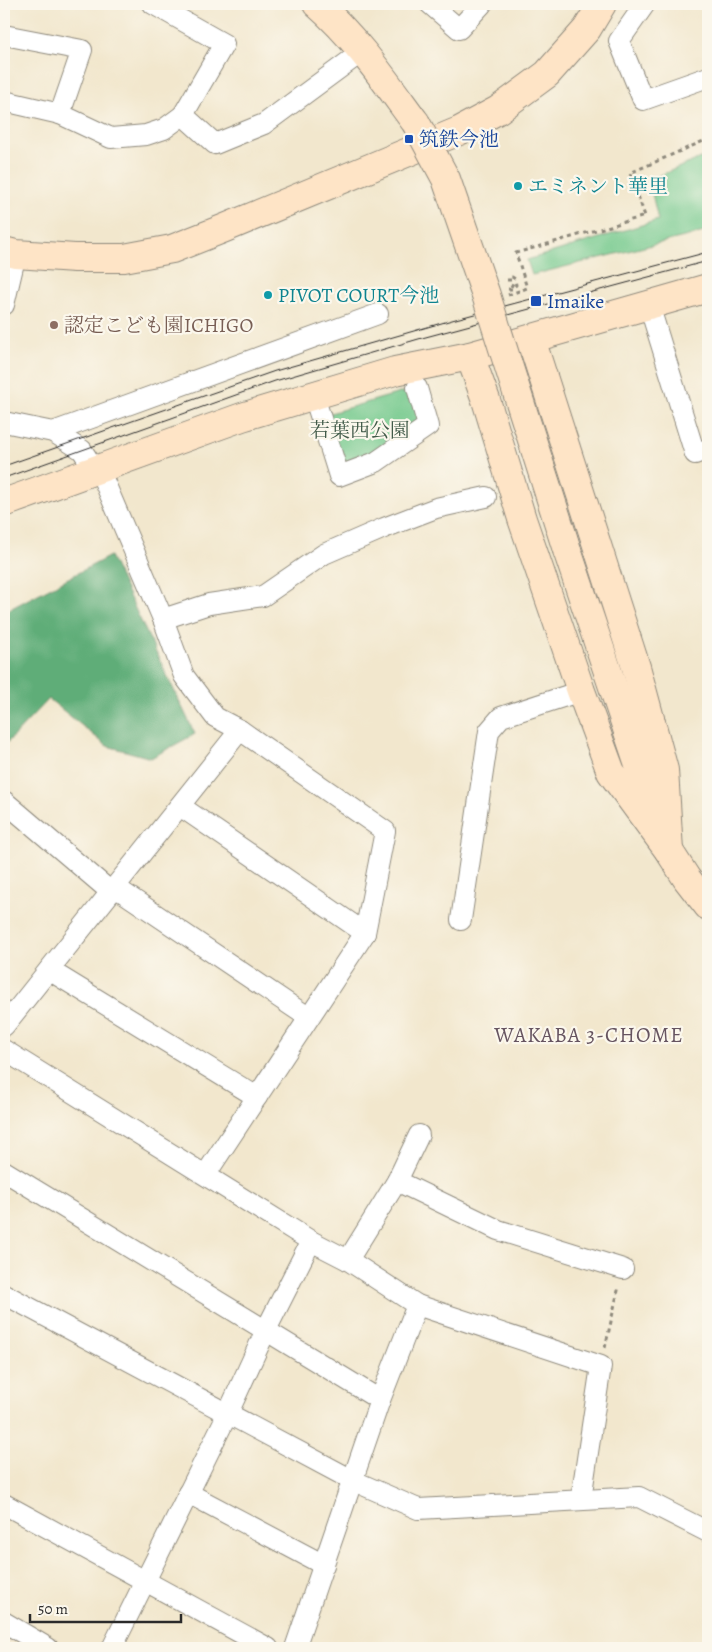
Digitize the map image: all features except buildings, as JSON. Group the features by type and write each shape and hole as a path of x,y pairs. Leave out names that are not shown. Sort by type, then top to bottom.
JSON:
{"street":[{"path":"4,101 60,114 111,138 146,135 164,129 183,116 224,44 153,4"},
{"path":"430,4 459,29 482,4"},
{"path":"4,306 10,253 75,258 124,258 172,248 226,228 460,131 498,110 547,74 587,29 602,4"},
{"path":"645,4 619,41 643,100 708,77"},
{"path":"328,7 363,51 416,124 446,179 486,295 567,550 636,758 669,851"},
{"path":"4,35 82,50 60,114"},
{"path":"183,116 215,144 264,124 363,51"},
{"path":"4,503 242,417 395,371 470,356 708,288"},
{"path":"649,305 695,454 708,450"},
{"path":"53,432 378,314"},
{"path":"531,338 636,667 662,761 669,851"},
{"path":"470,356 486,400 522,519 611,772 708,906"},
{"path":"314,396 339,476 376,462 428,426 417,388"},
{"path":"4,422 53,432 82,450 89,461 99,469 163,618 184,676 215,717 240,730 385,831 365,933 206,1174"},
{"path":"163,618 209,604 263,596 324,554 436,508 486,497"},
{"path":"461,920 489,731 501,717 581,691"},
{"path":"4,1026 240,730"},
{"path":"4,801 113,889 308,1017"},
{"path":"180,806 365,933"},
{"path":"49,970 257,1097"},
{"path":"4,1050 311,1241 348,1260 418,1304 600,1366 581,1499"},
{"path":"348,1260 396,1181 420,1135"},
{"path":"4,1171 380,1400"},
{"path":"396,1181 498,1230 623,1269"},
{"path":"112,1648 311,1241"},
{"path":"4,1294 354,1481 418,1509 639,1497 708,1532"},
{"path":"295,1648 354,1481 380,1400 418,1304"},
{"path":"188,1493 324,1565"},
{"path":"4,1504 268,1648"},
{"path":"4,1622 48,1648"}],"path":[{"path":"516,253 644,216 630,173 708,139"},
{"path":"600,1366 623,1269"}],"green space":[{"path":"708,155 708,231 532,275 527,260 658,220 649,180"},
{"name":"若葉西公園","path":"410,390 421,421 354,464 342,460 327,414"},
{"path":"110,556 195,734 151,758 107,746 49,699 4,746 4,612"}],"tram line":[{"path":"4,466 275,371 452,320 708,252"},
{"path":"4,478 275,381 422,338 708,261"}],"place":[{"name":"筑鉄今池","path":"409,139"},
{"name":"エミネント華里","path":"518,186"},
{"name":"PIVOT COURT今池","path":"268,295"},
{"name":"Imaike","path":"536,301"},
{"name":"認定こども園ICHIGO","path":"54,325"}],"district":[{"name":"WAKABA 3-CHOME","path":"589,1035"}]}
